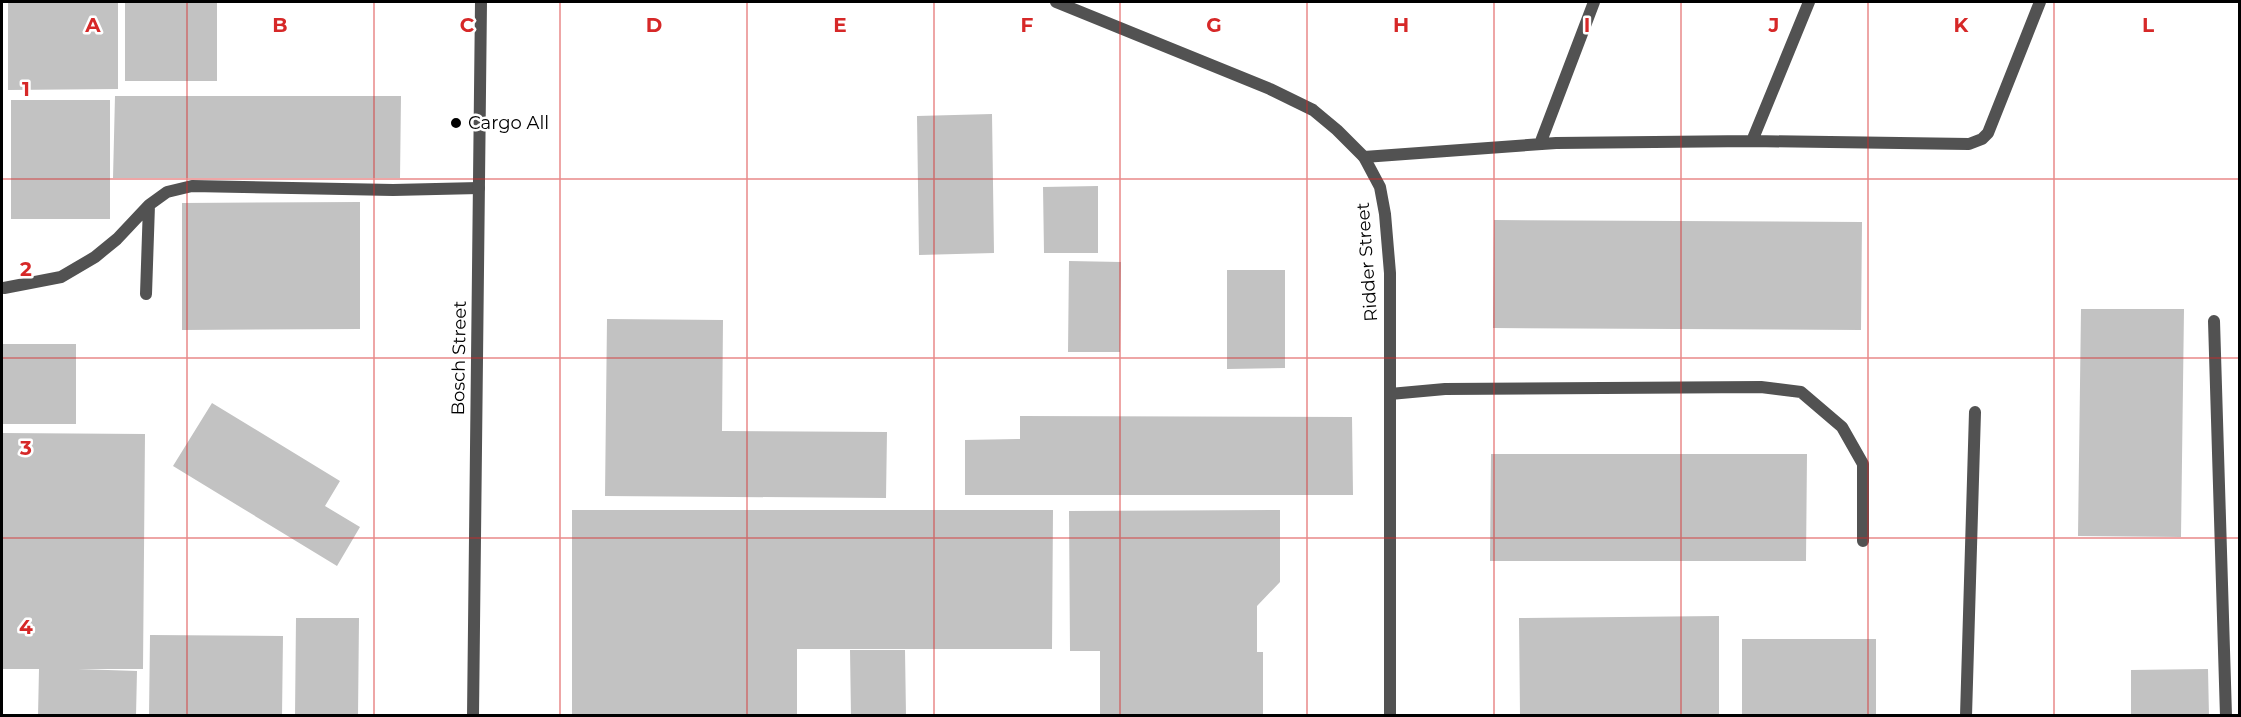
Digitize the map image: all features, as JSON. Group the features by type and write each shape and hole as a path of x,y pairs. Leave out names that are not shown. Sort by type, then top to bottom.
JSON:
{"street":[{"name":"Bosch Street","path":"473,716 481,2"},
{"name":"Ridder Street","path":"1056,2 1259,84 1313,110 1364,158 1380,187 1385,214 1390,273 1390,716"},
{"path":"1540,144 1594,2"},
{"path":"1752,141 1809,2"},
{"path":"1364,158 1540,144 1752,141 1969,144 1982,139 1988,133 2040,2"},
{"path":"4,288 61,277 95,257 117,239 149,205 167,192 192,186 393,190 479,188"},
{"path":"146,294 149,205"},
{"path":"2214,321 2226,716"},
{"path":"1390,394 1445,389 1761,387 1801,392 1842,427 1863,464 1863,541"},
{"path":"1966,716 1974,412"}],"building":[{"path":"8,2 118,2 118,89 8,90"},
{"path":"125,2 217,2 217,81 125,81"},
{"path":"115,96 401,96 400,178 113,178"},
{"path":"11,100 110,100 110,219 11,219"},
{"path":"992,114 994,253 919,255 917,116"},
{"path":"1098,186 1098,253 1044,253 1043,187"},
{"path":"360,202 360,329 182,330 182,203"},
{"path":"1494,220 1862,222 1861,330 1493,328"},
{"path":"1069,261 1121,262 1120,352 1068,352"},
{"path":"1227,270 1285,270 1285,368 1227,369"},
{"path":"2081,309 2184,309 2181,537 2078,536"},
{"path":"607,319 723,320 722,431 887,432 886,498 605,496"},
{"path":"2,344 76,344 76,424 2,424"},
{"path":"212,403 340,481 325,506 360,527 337,566 173,466"},
{"path":"1020,416 1352,417 1353,495 965,495 965,440 1020,439"},
{"path":"2,433 145,434 143,669 78,669 137,671 136,716 38,716 39,669 2,669"},
{"path":"1491,454 1807,454 1806,561 1490,561"},
{"path":"572,510 1053,510 1052,649 797,649 797,716 572,716"},
{"path":"1280,510 1280,582 1257,606 1257,652 1263,652 1263,716 1100,716 1100,651 1070,651 1069,511"},
{"path":"1719,616 1719,716 1520,716 1519,618"},
{"path":"296,618 359,618 358,716 295,716"},
{"path":"150,635 283,636 282,716 149,716"},
{"path":"1742,639 1876,639 1876,716 1742,716"},
{"path":"850,650 905,650 906,716 851,716"},
{"path":"2208,669 2209,716 2131,716 2131,670"}],"place":[{"name":"Cargo All","path":"456,123"}]}
